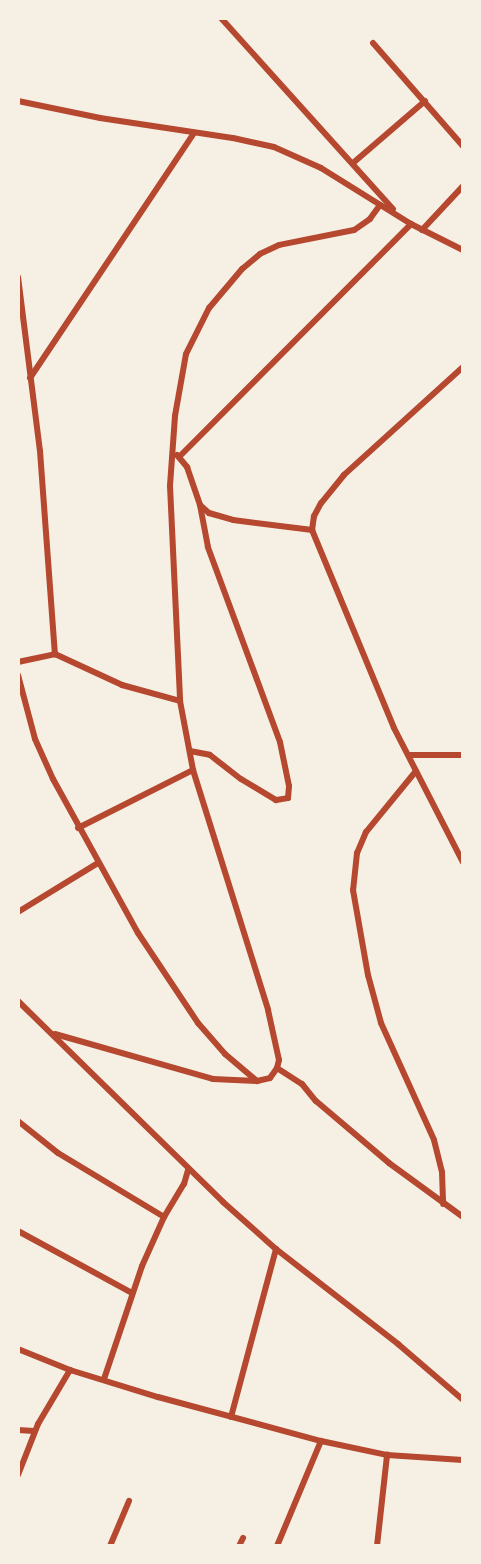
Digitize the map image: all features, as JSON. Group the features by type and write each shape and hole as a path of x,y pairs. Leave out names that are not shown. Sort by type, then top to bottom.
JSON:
{"street":[{"path":"221,18 397,214"},
{"path":"374,43 463,146"},
{"path":"18,101 233,138 300,156 411,224 463,250"},
{"path":"353,163 425,101"},
{"path":"30,378 194,133"},
{"path":"422,230 463,186"},
{"path":"54,1034 191,1074 232,1082 270,1078 277,1068 279,1060 268,1010 193,770 180,701 170,533 171,448 186,354 209,308 227,286 260,254 279,245 354,230 370,219 380,205"},
{"path":"179,457 411,224"},
{"path":"18,277 40,451 55,654"},
{"path":"463,367 344,475 321,503 314,516 312,530 394,728 463,862"},
{"path":"171,448 192,477 208,547 280,742 289,786 288,798 276,800 233,774 210,755 190,751"},
{"path":"200,505 209,513 220,518 312,530"},
{"path":"18,662 55,654 122,685 180,701"},
{"path":"18,675 35,739 78,828 138,933 198,1023 225,1054 257,1081"},
{"path":"409,755 463,754"},
{"path":"78,828 193,770"},
{"path":"416,771 366,832 357,853 353,891 362,948 381,1023 434,1140 442,1172 443,1204"},
{"path":"18,912 98,863"},
{"path":"18,1001 54,1034 188,1170 276,1249 398,1344 463,1400"},
{"path":"277,1068 302,1084 316,1101 389,1163 463,1217"},
{"path":"18,1121 58,1153 164,1217"},
{"path":"104,1379 132,1293 164,1217 184,1184 188,1170"},
{"path":"18,1231 132,1293"},
{"path":"231,1417 276,1249"},
{"path":"18,1349 70,1370 321,1441 387,1455 463,1460"},
{"path":"18,1475 34,1431 70,1370"},
{"path":"18,1430 34,1431"},
{"path":"277,1546 321,1441"},
{"path":"377,1546 387,1455"},
{"path":"110,1546 129,1501"},
{"path":"239,1546 243,1538"}]}
